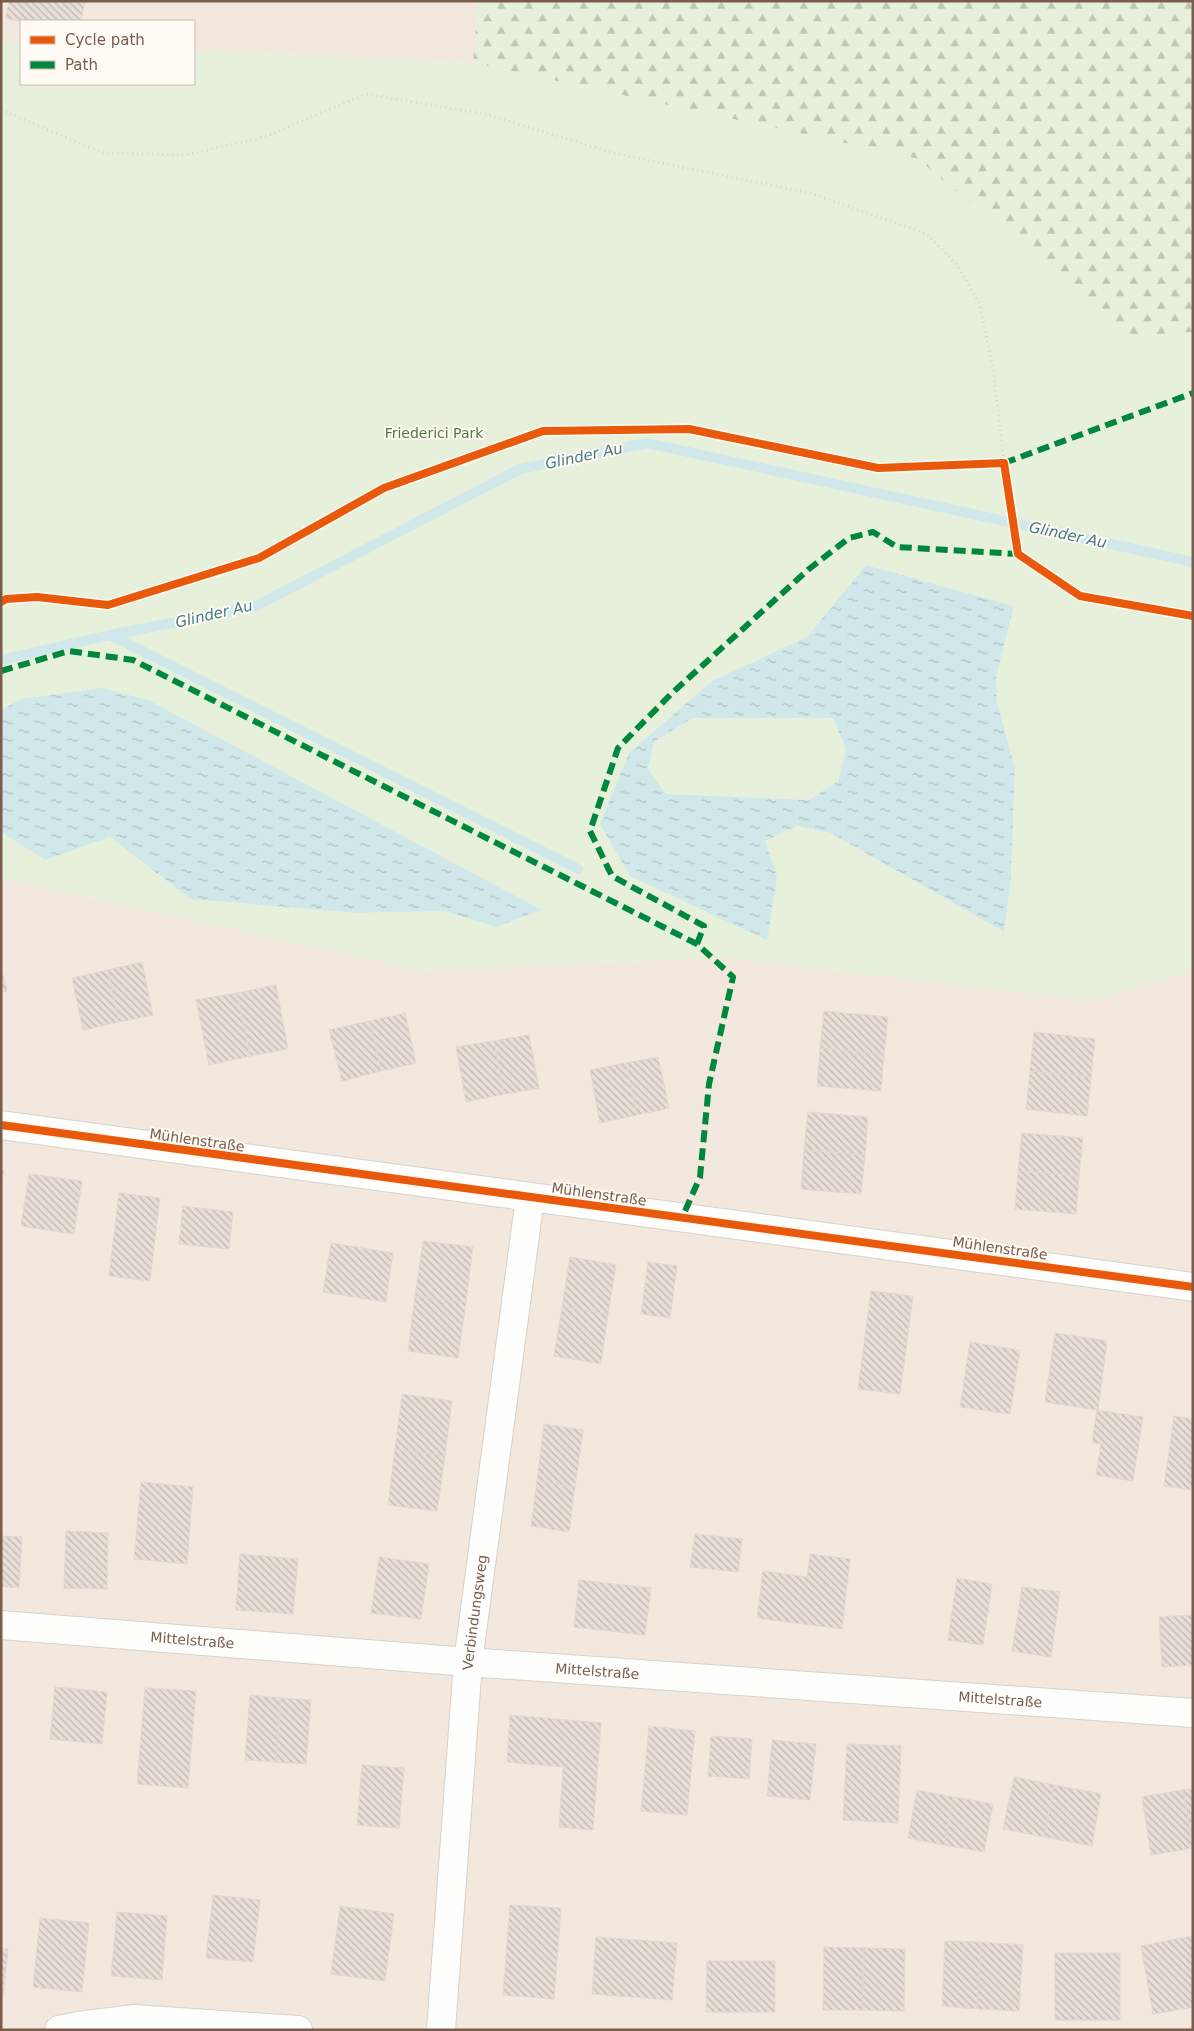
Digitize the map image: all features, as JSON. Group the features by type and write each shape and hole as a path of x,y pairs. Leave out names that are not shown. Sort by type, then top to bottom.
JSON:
{"street":[{"name":"Mühlenstraße","path":"1,1125 530,1198 1193,1286"},
{"name":"Verbindungsweg","path":"441,2030 468,1662 530,1198"},
{"name":"Mittelstraße","path":"1,1625 468,1662 1193,1713"},
{"path":"59,2030 134,2019 298,2030"}],"path":[{"path":"1,110 103,153 186,155 264,136 366,94 485,114 617,154 810,193 927,234 958,266 980,305 994,375 1004,463 1018,554 1080,596 1193,616"},
{"path":"1,602 6,599 37,597 108,605 259,558 384,488 543,430 689,429 878,468 1004,463"}],"shaded area":[{"path":"1,1 478,1 473,63 195,50 195,20 20,20 20,43 1,42"},
{"path":"1,878 419,970 725,958 1091,1000 1193,971 1193,2030 1,2030"}],"green space":[{"path":"478,1 1193,1 1193,332 1126,337 918,159 473,63"},
{"name":"Friederici Park","path":"1,42 20,43 20,85 195,85 195,50 473,63 918,159 1126,337 1193,332 1193,971 1091,1000 725,958 419,970 1,878 1,832 45,860 110,837 190,899 355,913 444,911 496,927 22,699 1,710","holes":["866,565 1014,606 996,677 997,702 1015,768 1011,878 1004,932 831,833 796,826 765,841 777,877 766,940 629,753 712,681 807,637"]},
{"path":"693,718 833,718 846,749 838,781 810,800 666,794 648,769 654,742"}],"water":[{"path":"866,565 1014,606 996,677 997,702 1015,768 1011,878 1004,932 831,833 796,826 765,841 777,876 767,940 630,876 600,824 629,753 712,681 807,637","holes":["693,718 833,718 846,749 838,781 809,800 666,794 648,769 654,742"]},
{"path":"101,688 148,700 542,910 496,927 444,911 355,913 190,899 110,837 45,860 1,832 1,710 22,699"}],"building":[{"path":"9,1 85,1 81,20 20,20 20,22 6,18"},
{"path":"142,962 153,1015 119,1022 108,970"},
{"path":"1,968 7,991 1,992"},
{"path":"108,970 119,1022 83,1030 72,978"},
{"path":"276,985 288,1049 250,1056 237,993"},
{"path":"237,993 250,1056 209,1065 196,1000"},
{"path":"824,1011 888,1017 884,1054 820,1048"},
{"path":"405,1013 416,1063 381,1071 370,1021"},
{"path":"370,1021 381,1071 342,1081 329,1030"},
{"path":"1034,1032 1095,1039 1091,1077 1030,1071"},
{"path":"529,1035 539,1088 504,1094 494,1041"},
{"path":"494,1041 504,1094 466,1102 456,1047"},
{"path":"820,1048 884,1054 881,1091 817,1086"},
{"path":"658,1057 669,1108 637,1115 626,1063"},
{"path":"626,1063 637,1115 600,1123 590,1070"},
{"path":"1030,1071 1091,1077 1087,1116 1026,1109"},
{"path":"808,1112 868,1117 865,1155 804,1150"},
{"path":"1022,1133 1083,1138 1079,1176 1018,1171"},
{"path":"804,1150 865,1155 861,1194 801,1189"},
{"path":"1,1170 4,1170 1,1189"},
{"path":"1018,1171 1079,1176 1076,1214 1015,1209"},
{"path":"29,1174 82,1181 74,1234 21,1226"},
{"path":"119,1193 160,1198 150,1281 109,1276"},
{"path":"183,1206 233,1212 229,1249 179,1244"},
{"path":"423,1241 473,1247 466,1302 415,1296"},
{"path":"331,1243 393,1253 386,1302 323,1292"},
{"path":"570,1257 616,1265 608,1314 562,1307"},
{"path":"648,1262 677,1266 670,1318 641,1314"},
{"path":"871,1291 913,1296 900,1394 858,1389"},
{"path":"415,1296 466,1302 458,1358 408,1351"},
{"path":"562,1307 608,1314 601,1364 554,1356"},
{"path":"1055,1333 1107,1341 1098,1410 1045,1402"},
{"path":"970,1342 1020,1350 1010,1414 960,1407"},
{"path":"402,1394 452,1401 445,1456 395,1449"},
{"path":"1097,1410 1143,1417 1133,1481 1096,1475 1101,1444 1092,1442"},
{"path":"1174,1416 1193,1419 1193,1490 1164,1486"},
{"path":"544,1424 583,1430 575,1487 537,1481"},
{"path":"395,1449 445,1456 437,1511 388,1505"},
{"path":"537,1481 575,1487 569,1532 531,1526"},
{"path":"141,1482 193,1487 187,1564 134,1559"},
{"path":"66,1531 108,1533 107,1589 64,1588"},
{"path":"695,1534 742,1539 738,1572 690,1567"},
{"path":"1,1536 22,1537 19,1588 1,1586"},
{"path":"240,1554 298,1559 293,1614 236,1610"},
{"path":"810,1554 850,1559 842,1629 757,1618 763,1571 807,1577"},
{"path":"379,1557 429,1564 421,1619 371,1613"},
{"path":"957,1578 992,1584 983,1645 948,1640"},
{"path":"579,1580 651,1588 645,1635 574,1627"},
{"path":"1022,1587 1060,1592 1051,1657 1012,1651"},
{"path":"1193,1615 1193,1665 1162,1667 1159,1617"},
{"path":"55,1687 107,1692 102,1744 50,1739"},
{"path":"145,1688 196,1691 188,1788 137,1784"},
{"path":"250,1695 281,1698 276,1762 245,1760"},
{"path":"281,1698 311,1700 306,1764 276,1762"},
{"path":"510,1715 601,1723 593,1830 559,1827 563,1767 507,1762"},
{"path":"649,1726 695,1731 687,1815 641,1811"},
{"path":"711,1736 752,1739 749,1779 708,1776"},
{"path":"772,1740 816,1744 810,1800 767,1796"},
{"path":"847,1744 901,1746 898,1823 843,1820"},
{"path":"362,1765 404,1768 399,1828 357,1825"},
{"path":"1014,1777 1054,1785 1044,1837 1003,1829"},
{"path":"1054,1785 1101,1794 1092,1846 1044,1837"},
{"path":"1193,1789 1193,1843 1183,1790"},
{"path":"917,1790 953,1797 944,1845 908,1838"},
{"path":"1183,1790 1193,1848 1151,1855 1142,1797"},
{"path":"953,1797 993,1804 984,1852 944,1845"},
{"path":"213,1895 260,1900 253,1962 206,1958"},
{"path":"510,1905 561,1908 554,1999 503,1995"},
{"path":"340,1906 394,1914 385,1981 331,1974"},
{"path":"117,1912 167,1916 162,1980 111,1976"},
{"path":"40,1918 89,1923 82,1992 33,1987"},
{"path":"1192,1936 1193,2007 1153,2014 1141,1946"},
{"path":"596,1937 677,1943 672,2000 592,1994"},
{"path":"945,1941 981,1942 977,2009 942,2006"},
{"path":"981,1942 1023,1945 1019,2011 977,2009"},
{"path":"824,1947 864,1948 862,2010 823,2010"},
{"path":"1,1948 8,1949 3,1998 1,1998"},
{"path":"864,1948 905,1949 904,2011 862,2010"},
{"path":"1055,1953 1120,1953 1120,2020 1055,2020"},
{"path":"707,1961 775,1961 775,2012 706,2012"}],"waterway":[{"name":"Glinder Au","path":"1,660 110,635 254,607 520,469 647,443 1193,562"},
{"path":"110,635 578,869"}],"marked path":[{"path":"1004,463 1193,393"},
{"path":"697,944 704,926 612,876 590,831 618,748 671,694 809,569 849,538 873,532 897,547 1018,554"},
{"path":"1,671 69,651 133,660 697,944 733,977 709,1084 700,1177 682,1218"}],"cycle path":[{"path":"1,602 6,599 37,597 108,605 259,558 384,488 543,431 689,429 878,468 1004,463 1018,554 1080,596 1193,616"},
{"path":"1,1125 1193,1287"}]}
